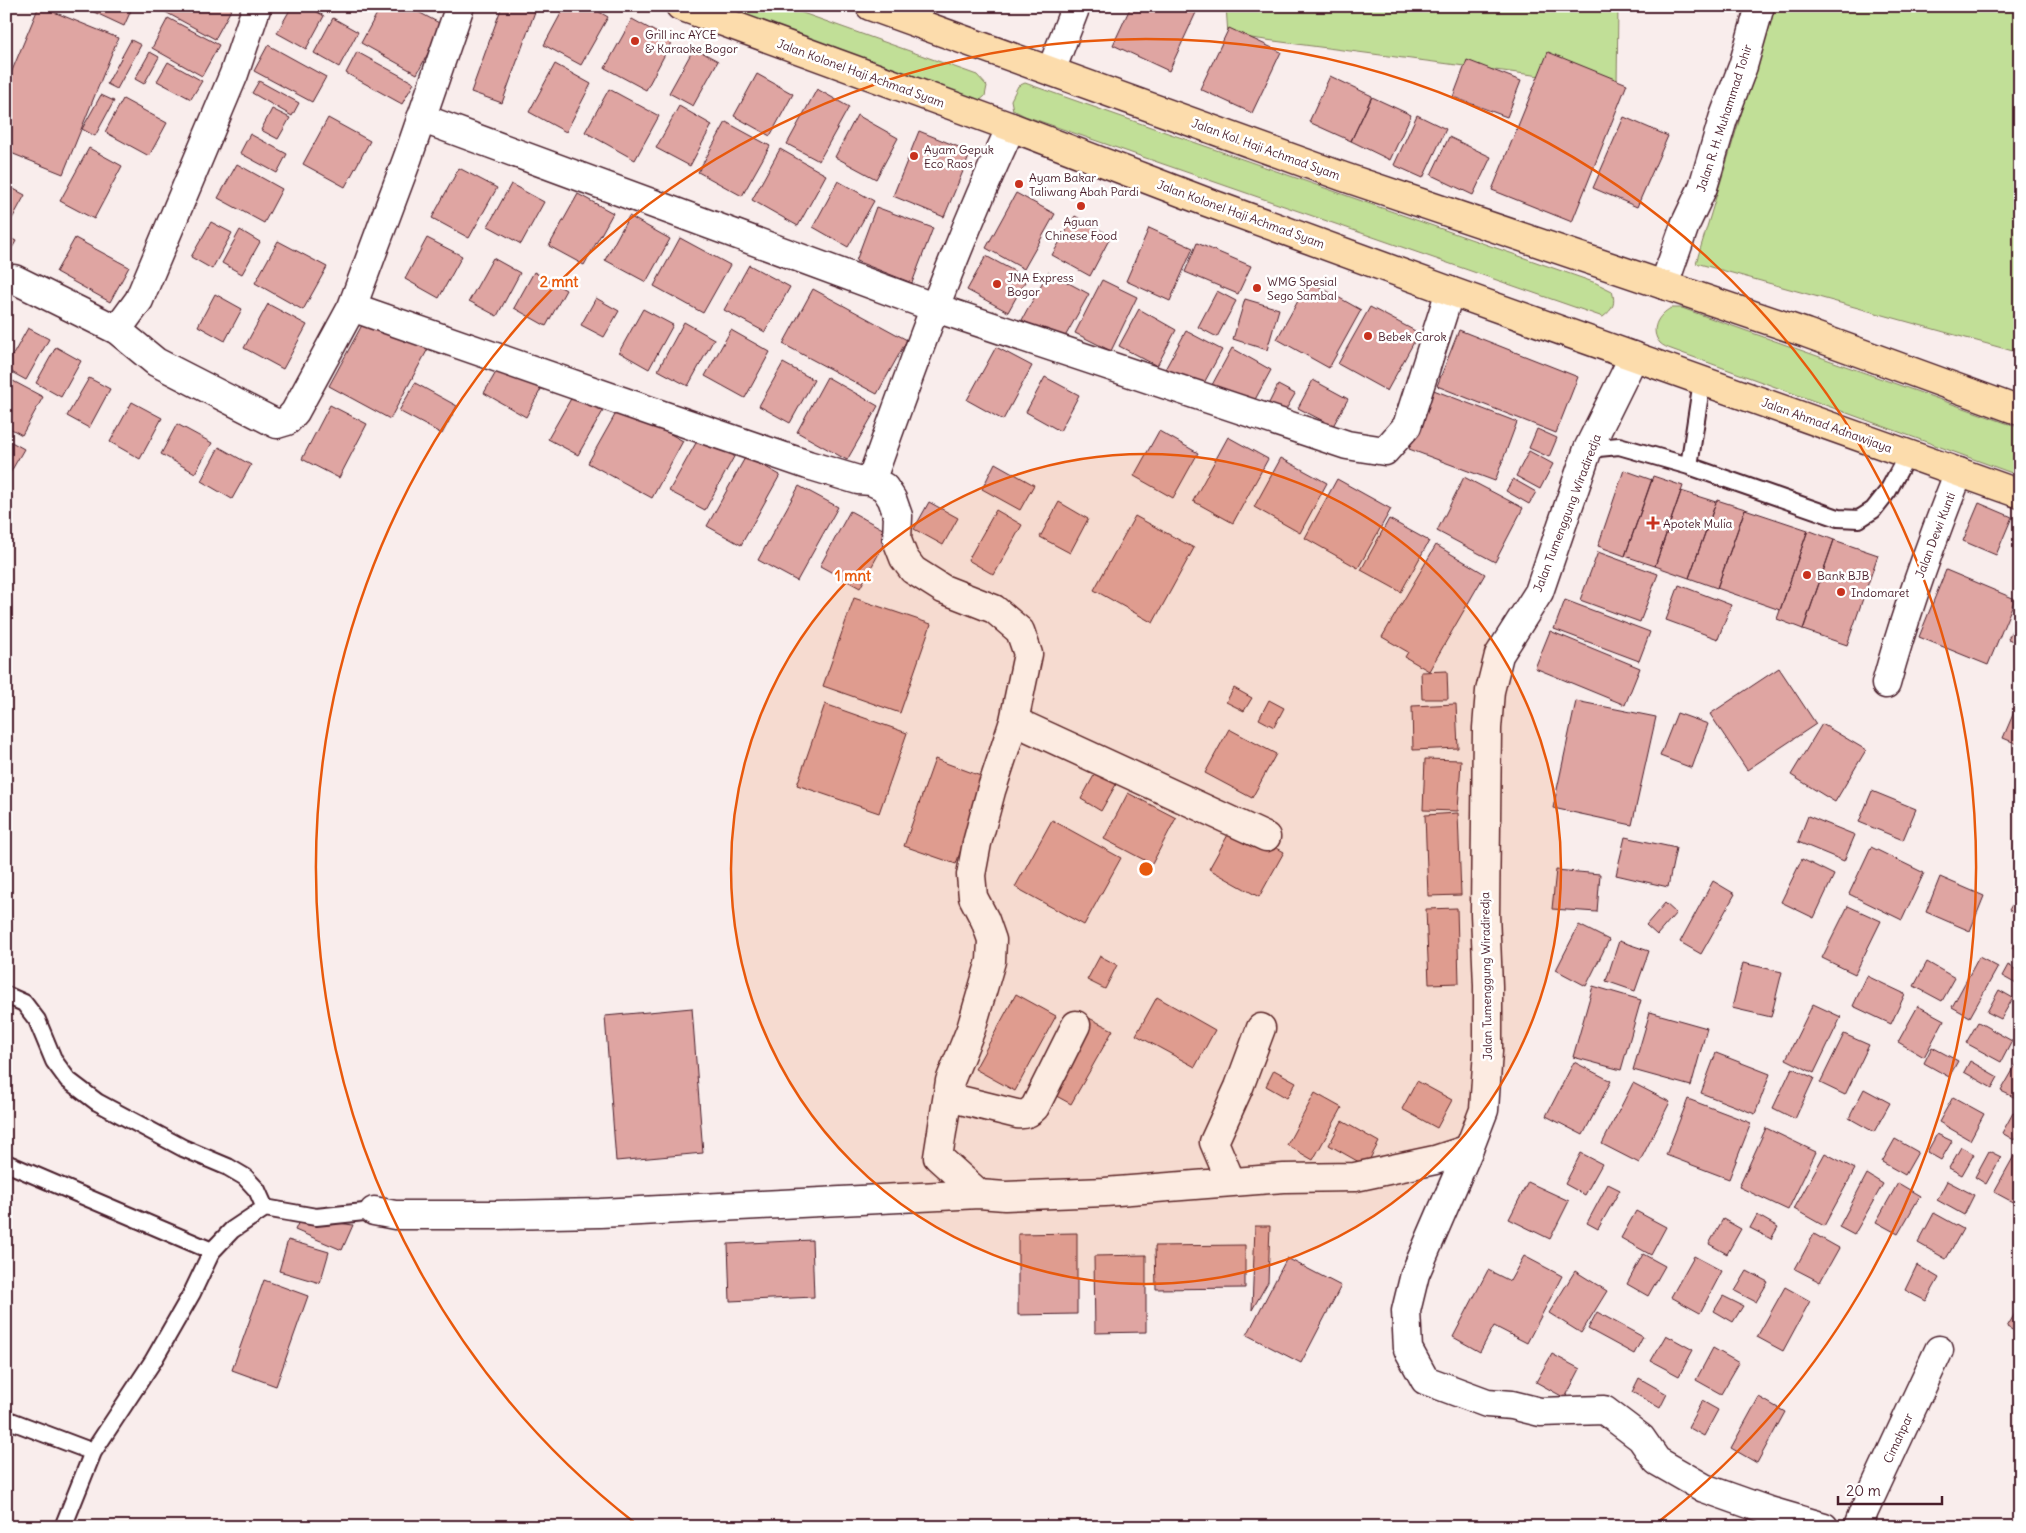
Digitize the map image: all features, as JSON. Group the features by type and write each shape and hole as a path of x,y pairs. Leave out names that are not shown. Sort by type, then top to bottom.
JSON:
{"main road":[{"name":"Jalan Kolonel Haji Achmad Syam","path":"680,6 1012,127 1213,204 1450,291 1634,356"},
{"name":"Jalan Kol. Haji Achmad Syam","path":"870,6 1344,177 1664,285"},
{"path":"1664,285 1806,333 2020,411"},
{"name":"Jalan Ahmad Adnawijaya","path":"1634,356 2020,494"}],"street":[{"path":"117,330 139,300 234,74 258,6"},
{"path":"6,282 14,279 117,330 156,362 277,424 287,421 295,412 352,307 460,6"},
{"path":"1051,71 1076,6"},
{"name":"Jalan R. H. Muhammad Tohir","path":"1664,285 1686,225 1703,187 1743,66 1760,6"},
{"path":"421,118 933,307 1348,446 1385,450 1407,426 1450,291"},
{"path":"871,481 933,307 994,164 1012,127"},
{"path":"352,307 790,458 858,480 871,481 884,488 892,499 898,516 897,540 904,558 913,570 943,589 994,609 1020,631 1028,654 1014,721 991,790 971,875 973,897 985,920 992,940 991,961 972,1029 950,1081 938,1157 979,1194"},
{"name":"Jalan Tumenggung Wiradiredja","path":"1634,356 1588,450 1538,592 1499,655 1490,691 1487,728 1485,914 1488,1051 1484,1110 1415,1274 1406,1311 1408,1349 1425,1380 1487,1403 1512,1405 1540,1412 1604,1410 1641,1438 1657,1461 1704,1488 1769,1511 1824,1527"},
{"name":"Jalan Dewi Kunti","path":"1886,684 1904,620 1931,543 1959,472"},
{"path":"1014,721 1266,838"},
{"path":"948,1097 1017,1114 1025,1115 1031,1112 1076,1025"},
{"path":"1231,1182 1214,1142 1239,1087 1261,1028"},
{"path":"374,1211 395,1214 496,1216 600,1214 979,1194 1005,1196 1105,1192 1284,1178 1355,1177 1426,1162 1469,1149"},
{"name":"Cimahpar","path":"1858,1527 1939,1350"}],"lane":[{"path":"1689,466 1702,381"},
{"path":"1588,450 1619,446 1689,466 1838,518 1859,519 1873,510 1888,491 1908,454"},
{"path":"6,994 24,1003 37,1020 54,1061 68,1080 97,1102 183,1148 228,1167 245,1177 257,1190 265,1208"},
{"path":"6,1163 212,1252"},
{"path":"63,1527 93,1452 153,1361 192,1293 212,1252 232,1230 265,1208 316,1217 374,1211"},
{"path":"6,1419 93,1452"}],"green space":[{"path":"708,6 783,6 977,75 987,86 985,96 976,104"},
{"path":"1226,6 1618,6 1617,86 1228,35"},
{"path":"1774,6 2020,6 2020,353 1696,263"},
{"path":"1025,83 1596,283 1612,291 1613,306 1603,317 1025,116 1013,110 1011,100 1018,86"},
{"path":"1671,308 1682,308 2020,428 2020,476 1666,347 1657,338 1655,328 1662,315"}],"building":[{"path":"39,6 118,38 63,174 6,151 6,85"},
{"path":"81,6 133,6 124,26"},
{"path":"159,6 233,6 215,39 158,8"},
{"path":"292,6 307,6 324,16 306,49 277,33"},
{"path":"381,6 407,6 443,25 417,74 361,43"},
{"path":"502,6 537,6 502,103 471,92"},
{"path":"565,6 589,6 608,17 581,65 544,45"},
{"path":"1131,6 1199,6 1169,71 1113,45"},
{"path":"168,18 219,45 202,76 152,48"},
{"path":"333,18 358,32 339,67 314,53"},
{"path":"632,19 672,41 646,90 605,68"},
{"path":"1229,28 1281,52 1252,113 1200,89"},
{"path":"131,40 141,45 117,89 107,84"},
{"path":"268,45 326,77 312,102 254,71"},
{"path":"694,48 718,61 693,106 669,93"},
{"path":"150,52 159,57 144,84 135,79"},
{"path":"357,52 414,83 402,104 346,73"},
{"path":"1548,52 1627,84 1572,222 1492,190"},
{"path":"1467,60 1521,81 1507,117 1453,97"},
{"path":"168,62 202,81 191,99 157,81"},
{"path":"555,64 591,84 566,132 529,112"},
{"path":"757,74 793,94 770,136 734,116"},
{"path":"1330,76 1372,96 1351,141 1309,122"},
{"path":"259,81 299,103 292,116 252,93"},
{"path":"609,89 659,116 635,160 585,132"},
{"path":"817,89 849,107 819,161 787,144"},
{"path":"101,95 114,101 95,136 82,129"},
{"path":"1372,97 1411,115 1390,160 1351,141"},
{"path":"123,99 167,123 149,156 105,132"},
{"path":"679,106 712,125 690,166 656,148"},
{"path":"272,109 290,118 278,139 261,130"},
{"path":"857,115 898,138 876,179 835,157"},
{"path":"1417,115 1446,129 1423,178 1394,165"},
{"path":"1624,117 1668,136 1637,207 1593,188"},
{"path":"328,118 370,141 345,187 303,164"},
{"path":"726,122 770,146 742,196 698,172"},
{"path":"919,131 971,152 944,217 893,196"},
{"path":"250,134 287,154 277,173 240,153"},
{"path":"1449,137 1491,157 1473,195 1431,175"},
{"path":"89,148 122,166 94,219 60,201"},
{"path":"780,149 826,175 798,226 752,200"},
{"path":"237,164 282,189 264,223 218,198"},
{"path":"459,168 497,188 469,238 432,218"},
{"path":"838,181 874,201 848,247 813,227"},
{"path":"511,184 544,202 521,244 488,226"},
{"path":"6,185 25,195 7,228 6,228"},
{"path":"1016,193 1055,214 1024,269 986,248"},
{"path":"578,194 613,213 584,265 549,246"},
{"path":"876,207 933,228 912,283 856,261"},
{"path":"629,216 670,239 646,282 605,260"},
{"path":"1075,216 1111,236 1090,276 1052,255"},
{"path":"211,222 232,233 212,269 191,257"},
{"path":"1149,228 1193,248 1170,301 1126,281"},
{"path":"240,230 260,242 242,274 222,263"},
{"path":"6,236 16,241 6,259"},
{"path":"75,238 129,267 110,302 56,272"},
{"path":"427,238 462,256 439,298 405,279"},
{"path":"680,238 730,265 703,313 654,286"},
{"path":"278,241 327,267 303,310 255,283"},
{"path":"1197,243 1251,266 1238,294 1185,272"},
{"name":"JNA Express Bogor","path":"986,256 1027,278 1008,312 967,290"},
{"path":"493,258 520,273 497,316 469,301"},
{"path":"749,265 790,287 765,332 724,310"},
{"path":"534,272 566,290 546,326 514,308"},
{"path":"1048,272 1089,294 1062,342 1022,320"},
{"path":"1102,280 1137,297 1111,351 1075,333"},
{"path":"1309,281 1361,310 1329,368 1277,339"},
{"path":"813,289 907,340 877,394 783,344"},
{"path":"1217,291 1236,301 1217,337 1198,327"},
{"path":"215,294 242,309 225,341 198,326"},
{"path":"596,298 619,311 604,337 581,325"},
{"path":"1245,299 1279,309 1267,350 1233,339"},
{"path":"268,304 307,325 283,369 244,348"},
{"path":"1370,307 1419,333 1387,391 1338,364"},
{"path":"643,309 673,325 649,369 619,352"},
{"path":"1139,309 1176,330 1157,366 1119,346"},
{"path":"368,314 429,347 390,419 329,386"},
{"path":"684,322 714,339 688,386 658,370"},
{"path":"28,328 49,339 26,380 6,369 6,367"},
{"path":"731,330 770,352 745,398 705,376"},
{"path":"1459,330 1578,377 1556,433 1437,386"},
{"path":"1186,331 1222,350 1199,392 1163,373"},
{"path":"56,347 81,361 61,397 36,383"},
{"path":"996,347 1032,366 1003,420 967,400"},
{"path":"1232,348 1271,370 1251,407 1212,385"},
{"path":"783,363 814,380 790,423 759,406"},
{"path":"499,367 541,389 526,417 484,393"},
{"path":"827,377 878,406 847,460 797,432"},
{"path":"1045,377 1079,395 1060,431 1026,412"},
{"path":"89,378 110,389 89,428 67,416"},
{"path":"1313,380 1348,399 1333,426 1298,408"},
{"path":"13,381 43,397 22,435 6,426 6,393"},
{"path":"415,383 457,406 442,434 399,411"},
{"path":"1278,385 1295,394 1281,418 1266,409"},
{"path":"577,388 607,404 578,455 548,439"},
{"path":"1431,389 1517,422 1495,481 1409,449"},
{"path":"132,402 162,418 140,459 110,442"},
{"path":"330,405 367,424 339,478 302,459"},
{"path":"620,406 683,441 652,498 588,463"},
{"path":"177,424 212,443 195,473 161,454"},
{"path":"1537,429 1557,438 1549,457 1529,448"},
{"path":"1159,431 1198,453 1173,498 1134,476"},
{"path":"701,434 736,453 705,510 669,491"},
{"path":"1228,437 1268,459 1233,523 1193,501"},
{"path":"6,439 24,449 6,480"},
{"path":"219,447 251,465 232,499 201,481"},
{"path":"1529,451 1553,464 1540,489 1516,476"},
{"path":"746,456 780,475 741,545 707,526"},
{"path":"1281,458 1327,483 1300,533 1254,507"},
{"path":"995,463 1034,485 1020,510 982,489"},
{"path":"1624,470 1652,480 1625,556 1598,546"},
{"name":"Apotek Mulia","path":"1653,476 1683,486 1655,566 1625,556"},
{"path":"1464,477 1523,508 1495,562 1437,531"},
{"path":"1337,479 1391,509 1358,568 1305,538"},
{"path":"1513,479 1536,492 1529,504 1506,491"},
{"path":"799,486 838,507 797,581 758,560"},
{"path":"1681,491 1716,502 1689,578 1655,566"},
{"path":"1717,500 1745,509 1717,588 1689,578"},
{"path":"929,502 958,518 943,545 914,529"},
{"path":"1059,502 1088,519 1070,553 1040,537"},
{"path":"1979,503 2012,517 1996,555 1963,541"},
{"path":"1745,509 1808,530 1780,610 1717,588"},
{"path":"996,510 1022,525 994,575 968,560"},
{"path":"850,511 890,533 860,588 820,566"},
{"path":"1135,516 1194,548 1153,623 1094,590"},
{"path":"1389,519 1429,541 1401,592 1361,570"},
{"name":"Bank BJB","path":"1808,530 1834,540 1803,629 1777,619"},
{"name":"Indomaret","path":"1834,540 1878,555 1847,645 1803,630"},
{"path":"1436,545 1485,574 1429,671 1405,657 1408,652 1382,637"},
{"path":"1598,552 1658,574 1640,622 1580,600"},
{"path":"1946,570 2015,599 1988,665 1919,637"},
{"path":"1679,585 1731,605 1718,639 1666,620"},
{"path":"854,598 931,624 900,713 823,686"},
{"path":"1565,600 1650,632 1639,661 1554,629"},
{"path":"2020,612 2020,644 2008,639"},
{"path":"1550,631 1640,668 1625,705 1535,668"},
{"path":"1779,668 1816,724 1747,770 1710,714"},
{"path":"1447,671 1448,699 1422,699 1421,672"},
{"path":"1234,688 1252,698 1244,711 1226,702"},
{"path":"2020,698 2020,745 2003,738"},
{"path":"1269,700 1284,708 1274,727 1259,719"},
{"path":"1576,701 1656,717 1632,825 1553,808"},
{"path":"825,704 907,733 879,813 797,785"},
{"path":"1456,704 1458,748 1413,750 1412,706"},
{"path":"1677,713 1708,724 1692,768 1660,756"},
{"path":"1822,724 1866,750 1835,802 1791,775"},
{"path":"1229,729 1276,754 1252,798 1205,773"},
{"path":"935,759 986,778 956,864 904,846"},
{"path":"1425,759 1461,760 1458,811 1423,810"},
{"path":"1097,770 1118,781 1101,811 1081,799"},
{"path":"1872,791 1916,809 1903,840 1859,822"},
{"path":"1128,793 1176,818 1152,864 1104,839"},
{"path":"1458,813 1461,895 1428,896 1425,815"},
{"path":"1808,816 1855,835 1844,861 1798,842"},
{"path":"1052,820 1121,858 1084,925 1015,887"},
{"path":"1234,824 1284,852 1259,897 1209,869"},
{"path":"1625,837 1676,848 1668,887 1616,875"},
{"path":"1871,847 1924,873 1902,920 1849,894"},
{"path":"1802,859 1834,875 1814,918 1781,902"},
{"path":"1556,870 1600,874 1597,912 1552,909"},
{"path":"1940,877 1984,896 1970,931 1926,912"},
{"path":"1713,881 1735,894 1701,954 1680,942"},
{"path":"2020,891 2020,916 2009,910"},
{"path":"1665,903 1676,913 1657,935 1646,925"},
{"path":"1848,906 1881,921 1855,974 1822,958"},
{"path":"1457,908 1459,983 1429,984 1426,909"},
{"path":"1579,925 1609,940 1586,986 1556,970"},
{"path":"2020,935 2020,953 2012,948"},
{"path":"1619,941 1649,951 1635,991 1606,981"},
{"path":"1100,956 1117,965 1105,989 1087,980"},
{"path":"1979,957 1998,967 1970,1017 1952,1007"},
{"path":"1927,962 1955,978 1942,1001 1914,986"},
{"path":"1743,963 1782,972 1771,1017 1732,1008"},
{"path":"2008,965 2020,972 2018,985 2002,976"},
{"path":"1867,976 1905,994 1891,1024 1853,1006"},
{"path":"1593,986 1641,1000 1621,1070 1573,1057"},
{"path":"1999,990 2013,998 2001,1019 1987,1012"},
{"path":"1016,994 1056,1016 1015,1091 975,1069"},
{"path":"1157,997 1215,1030 1195,1067 1136,1035"},
{"path":"1813,1004 1841,1017 1814,1073 1786,1059"},
{"path":"1918,1006 1944,1020 1924,1057 1898,1042"},
{"path":"692,1008 703,1153 616,1161 605,1016"},
{"path":"1650,1012 1707,1028 1691,1086 1633,1070"},
{"path":"1089,1018 1113,1030 1071,1104 1049,1092"},
{"path":"1978,1022 2012,1041 2001,1062 1966,1043"},
{"path":"1844,1034 1869,1045 1845,1095 1820,1083"},
{"path":"1932,1047 1958,1061 1949,1077 1924,1063"},
{"path":"1716,1053 1770,1074 1755,1114 1701,1093"},
{"path":"2020,1058 2020,1100 2001,1091"},
{"path":"1970,1061 1998,1077 1992,1088 1964,1072"},
{"path":"1574,1062 1611,1081 1583,1135 1546,1116"},
{"path":"1792,1068 1814,1078 1795,1119 1773,1108"},
{"path":"1274,1070 1296,1082 1287,1098 1266,1086"},
{"path":"1417,1081 1452,1100 1437,1128 1402,1109"},
{"path":"1633,1083 1670,1102 1639,1163 1602,1144"},
{"path":"1864,1089 1890,1103 1874,1132 1849,1118"},
{"path":"1315,1093 1342,1108 1313,1160 1287,1145"},
{"path":"1953,1097 1984,1114 1970,1140 1939,1122"},
{"path":"1688,1099 1751,1123 1729,1179 1666,1155"},
{"path":"2013,1113 2020,1117 2020,1131 2014,1140 2002,1133"},
{"path":"1342,1121 1379,1142 1366,1166 1329,1145"},
{"path":"1766,1128 1816,1152 1788,1210 1739,1187"},
{"path":"1937,1134 1952,1141 1941,1160 1927,1152"},
{"path":"1895,1139 1918,1152 1905,1175 1882,1162"},
{"path":"1961,1147 1974,1154 1962,1175 1949,1168"},
{"path":"1989,1151 2001,1157 1986,1184 1975,1177"},
{"path":"1581,1153 1602,1164 1585,1195 1565,1184"},
{"path":"1825,1153 1855,1169 1824,1226 1794,1209"},
{"path":"2014,1156 2020,1160 2020,1206 1994,1192"},
{"path":"1867,1174 1883,1184 1854,1235 1839,1227"},
{"path":"1947,1181 1974,1195 1964,1215 1937,1200"},
{"path":"1528,1182 1569,1201 1550,1239 1509,1219"},
{"path":"1898,1183 1920,1196 1898,1234 1876,1222"},
{"path":"1608,1184 1620,1190 1598,1229 1587,1223"},
{"path":"1636,1211 1666,1227 1651,1255 1621,1238"},
{"path":"1934,1213 1963,1229 1946,1259 1918,1243"},
{"path":"1757,1215 1778,1227 1771,1239 1750,1228"},
{"path":"300,1219 353,1225 342,1250 295,1230"},
{"path":"1723,1219 1741,1229 1727,1254 1709,1244"},
{"path":"1255,1226 1270,1226 1268,1282 1252,1310"},
{"path":"1077,1233 1077,1314 1018,1315 1018,1234"},
{"path":"1814,1234 1839,1248 1820,1282 1795,1269"},
{"path":"288,1240 329,1252 320,1283 279,1271"},
{"path":"812,1240 814,1297 730,1301 728,1244"},
{"path":"1245,1245 1245,1288 1156,1289 1155,1246"},
{"path":"1643,1254 1665,1266 1648,1296 1627,1284"},
{"path":"1146,1255 1146,1332 1095,1333 1094,1256"},
{"path":"1524,1256 1562,1276 1527,1343 1494,1326 1480,1352 1453,1337 1488,1270 1510,1281"},
{"path":"1694,1256 1722,1271 1700,1313 1671,1297"},
{"path":"1287,1258 1341,1286 1301,1363 1247,1335"},
{"path":"1917,1265 1939,1278 1926,1301 1905,1290"},
{"path":"1575,1271 1607,1291 1581,1333 1549,1313"},
{"path":"1747,1271 1768,1282 1756,1302 1735,1291"},
{"path":"264,1280 308,1296 276,1386 232,1370"},
{"path":"1785,1287 1810,1301 1783,1351 1757,1337"},
{"path":"1723,1296 1743,1306 1733,1322 1714,1311"},
{"path":"2020,1305 2020,1334 2007,1327"},
{"path":"1597,1312 1643,1337 1634,1354 1588,1329"},
{"path":"1666,1335 1693,1350 1679,1376 1651,1361"},
{"path":"1713,1348 1739,1363 1721,1394 1696,1380"},
{"path":"1552,1354 1580,1369 1565,1398 1536,1382"},
{"path":"1639,1378 1667,1394 1660,1408 1632,1392"},
{"path":"1759,1397 1785,1412 1757,1463 1731,1448"},
{"path":"1702,1401 1718,1410 1704,1436 1688,1427"}],"place":[{"name":"Grill inc AYCE & Karaoke Bogor","path":"635,41"},
{"name":"Ayam Gepuk Eco Raos","path":"914,156"},
{"name":"Ayam Bakar Taliwang Abah Pardi","path":"1019,184"},
{"name":"Aguan Chinese Food","path":"1081,206"},
{"name":"JNA Express Bogor","path":"997,284"},
{"name":"WMG Spesial Sego Sambal","path":"1257,288"},
{"name":"Bebek Carok","path":"1368,336"},
{"name":"Apotek Mulia","path":"1653,523"},
{"name":"Bank BJB","path":"1807,575"},
{"name":"Indomaret","path":"1841,592"}]}
